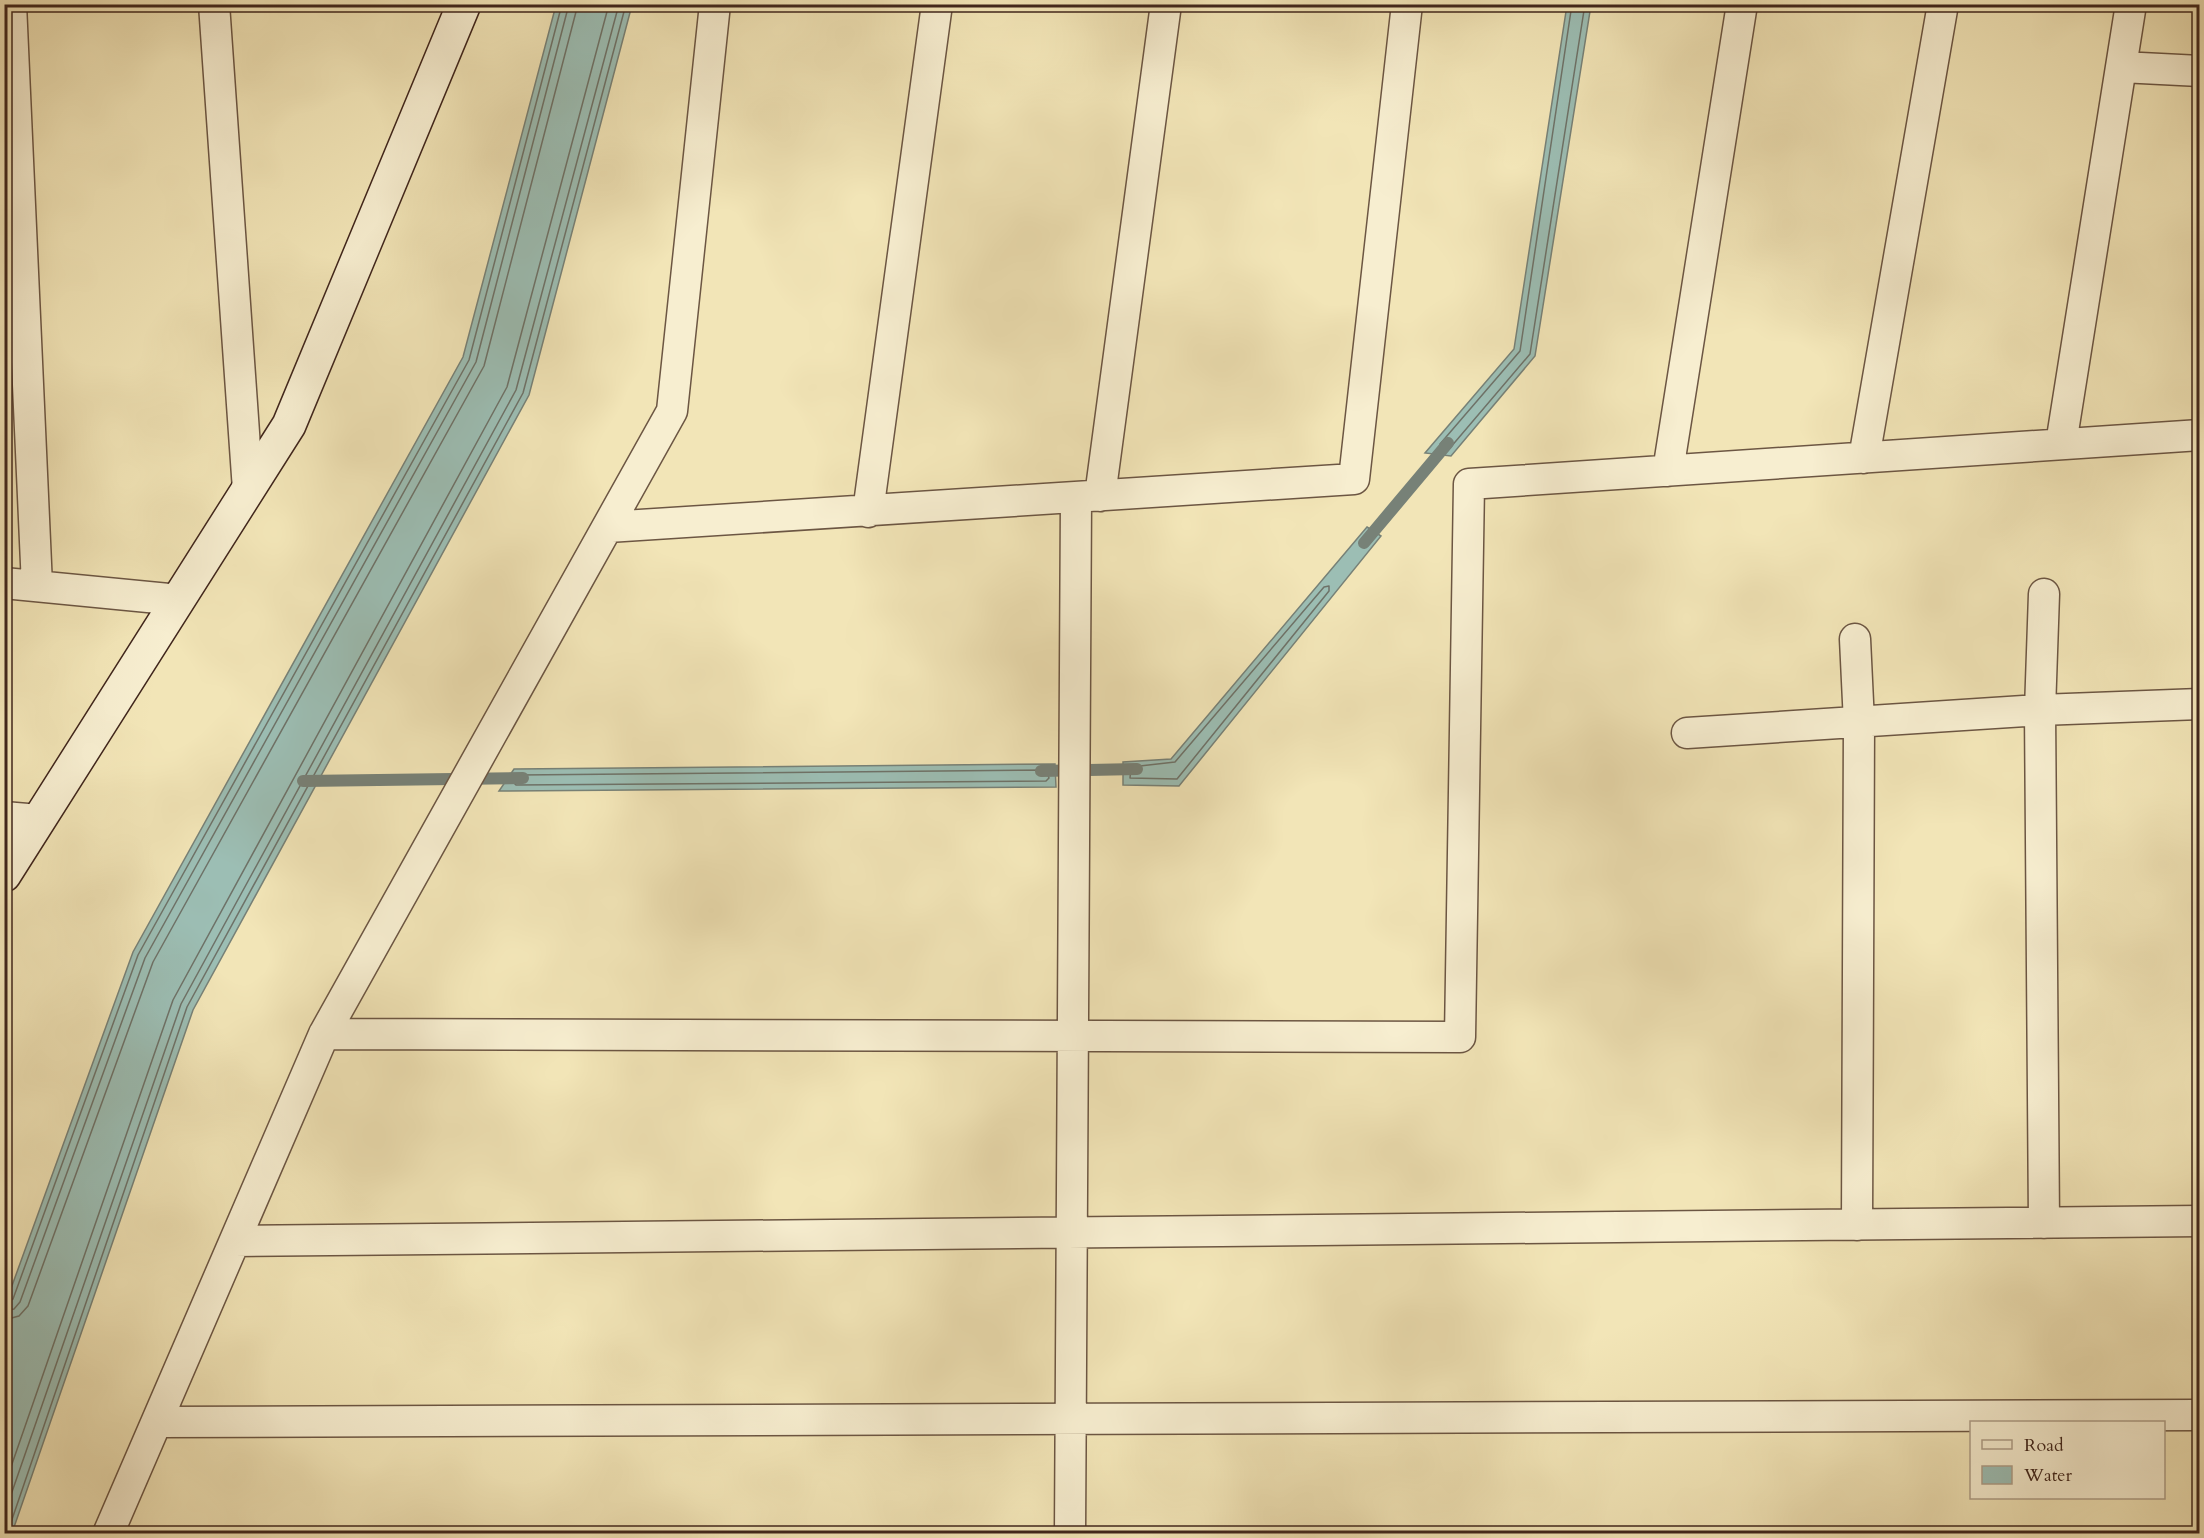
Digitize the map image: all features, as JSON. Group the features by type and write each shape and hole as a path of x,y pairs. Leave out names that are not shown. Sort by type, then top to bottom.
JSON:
{"street":[{"path":"11,4 37,586"},
{"path":"214,4 248,490"},
{"path":"4,875 289,424 464,4"},
{"path":"108,1533 324,1034 672,411 715,4"},
{"path":"868,512 937,4"},
{"path":"1070,1533 1073,1036 1088,497 1166,4"},
{"path":"608,527 1354,479 1407,4"},
{"path":"1668,471 1742,4"},
{"path":"1864,458 1943,4"},
{"path":"2061,444 2131,4"},
{"path":"2121,67 2199,71"},
{"path":"324,1034 1460,1037 1469,484 2199,435"},
{"path":"4,583 179,600"},
{"path":"2044,594 2040,710 2044,1223"},
{"path":"1855,639 1859,723 1857,1225"},
{"path":"1687,734 2040,710 2199,704"},
{"path":"4,817 39,820"},
{"path":"235,1240 2199,1221"},
{"path":"157,1422 2199,1415"}],"water":[{"path":"556,5 632,5 529,395 193,1010 12,1533 5,1533 5,1305 133,952 463,357"},
{"path":"1567,5 1591,5 1535,356 1451,456 1425,453 1514,349"},
{"path":"1367,527 1381,536 1179,786 1123,785 1123,762 1171,759"},
{"path":"1055,764 1056,787 499,791 514,769"}],"waterway":[{"path":"1364,543 1448,443"},
{"path":"1041,771 1137,769"},
{"path":"303,781 523,778"}]}
